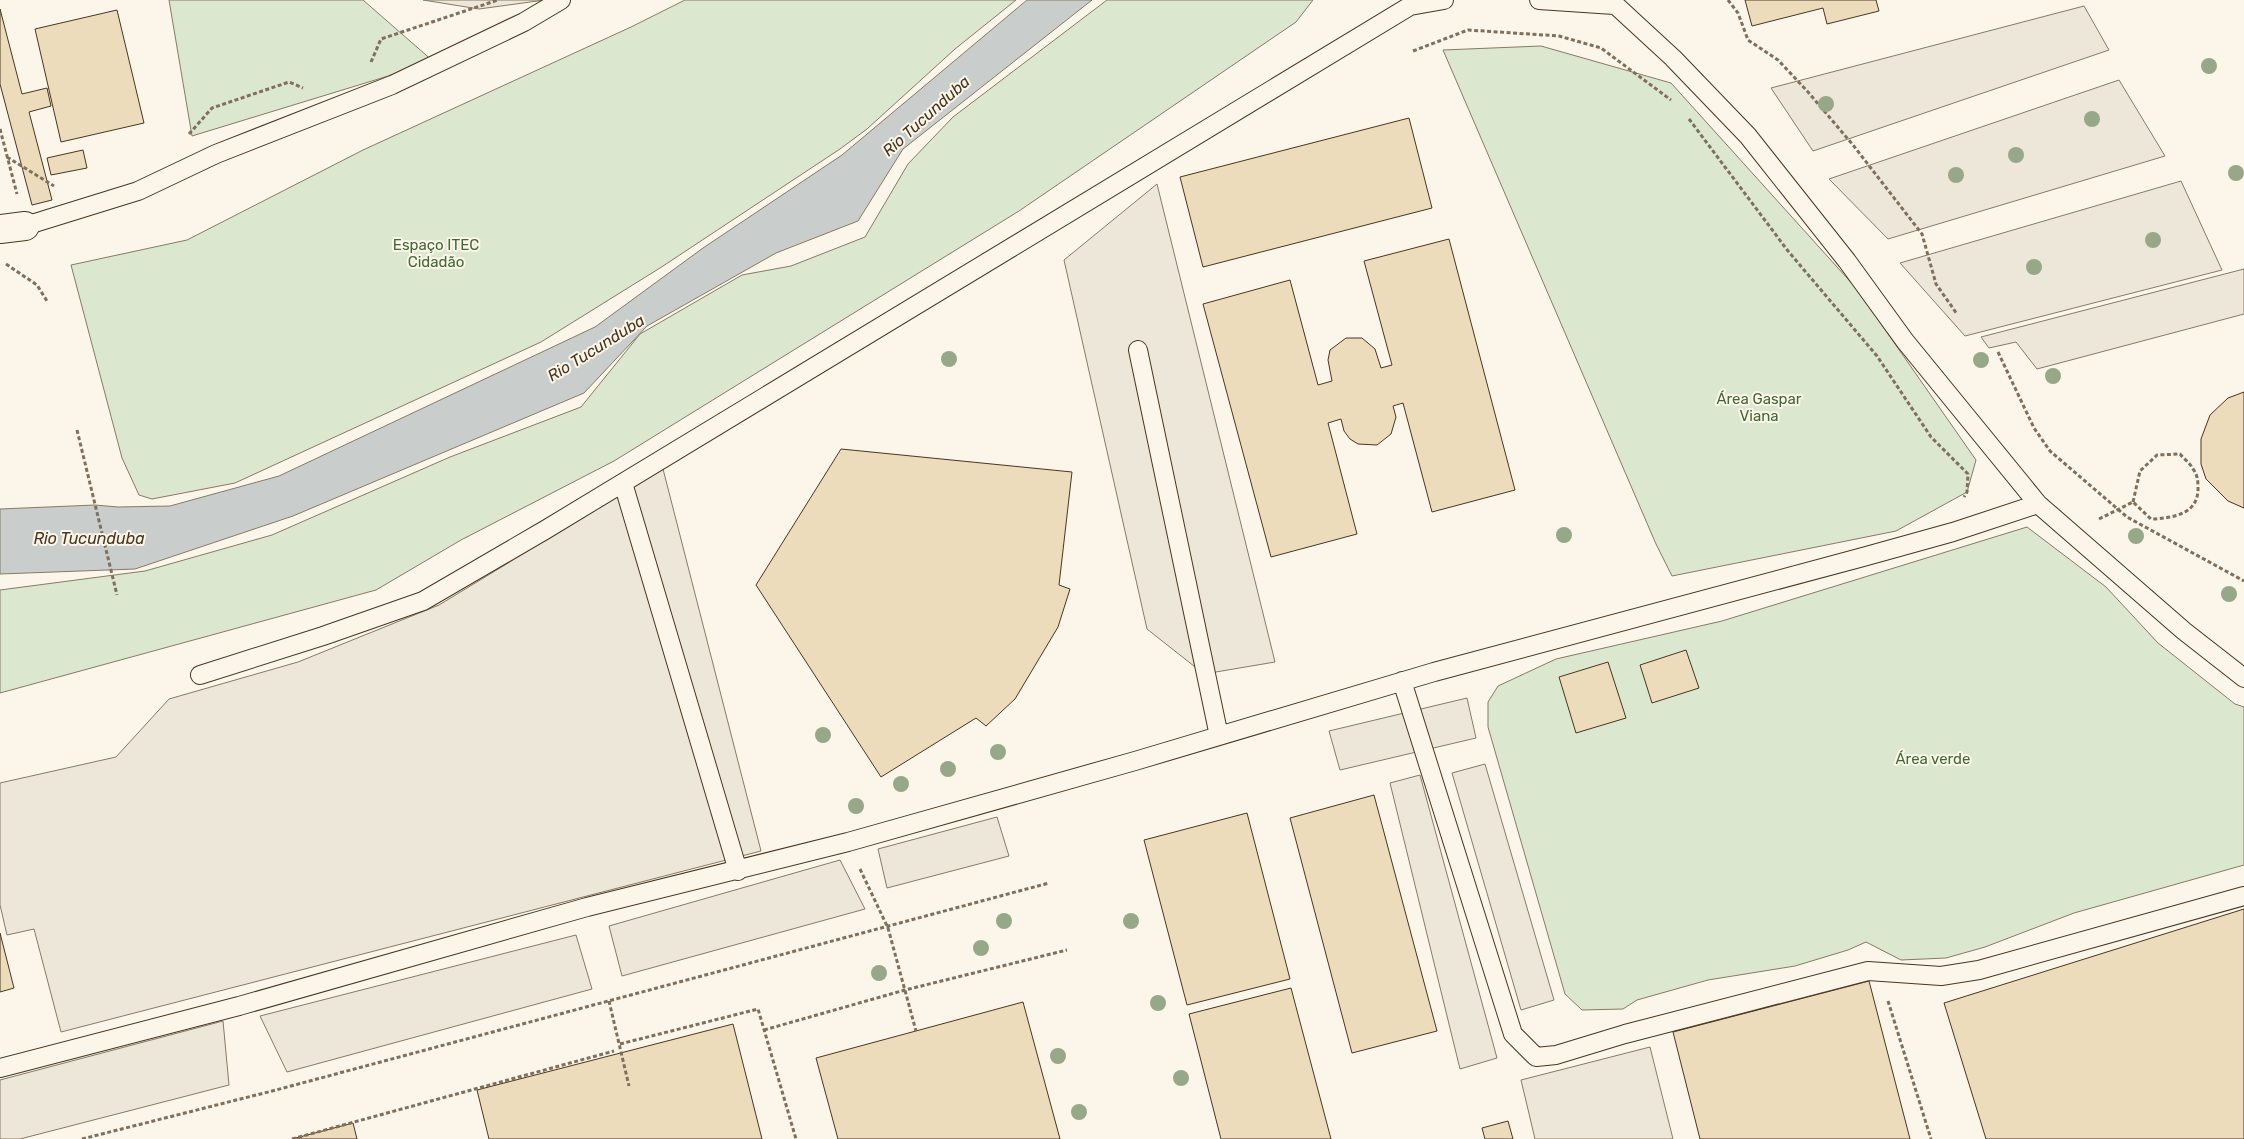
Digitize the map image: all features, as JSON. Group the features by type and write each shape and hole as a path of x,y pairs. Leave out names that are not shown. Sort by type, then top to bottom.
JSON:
{"lane":[{"path":"13,228 138,191 216,154 392,85 524,22 561,0"},
{"path":"200,675 323,636 424,600 623,483 1410,3 1444,0"},
{"path":"1540,0 1612,2 1673,58 1748,136 1847,261 1905,341 2038,504 2184,631 2244,678"},
{"path":"1138,350 1219,736"},
{"path":"623,483 738,870"},
{"path":"0,1068 239,1006 587,907 848,842 1219,736 1402,681 1953,532 2038,504"},
{"path":"1402,681 1513,1034 1536,1057 1556,1055 1634,1032 1868,971 1940,976 1979,970 2244,896"}],"path":[{"path":"368,69 381,39 498,0"},
{"path":"1728,0 1738,13 1748,40 1778,60 1808,92 1853,145 1922,234 1936,284 1957,314"},
{"path":"1413,50 1468,30 1559,36 1601,48 1679,106"},
{"path":"184,140 212,108 289,82 308,90"},
{"path":"1684,113 1788,251 1877,356 1931,437 1968,474 1967,492 1960,504"},
{"path":"0,129 8,157 13,228"},
{"path":"8,157 52,186 61,184"},
{"path":"0,264 7,264 37,285 47,301"},
{"path":"1998,352 2034,428 2050,450 2127,517 2244,581"},
{"path":"77,430 117,595"},
{"path":"2180,454 2194,469 2198,479 2198,496 2191,509 2173,518 2151,519 2133,502 2140,471 2157,455 2180,454"},
{"path":"2099,519 2133,502"},
{"path":"848,842 888,928 916,1031"},
{"path":"82,1139 276,1090 888,928 1049,883"},
{"path":"764,1030 905,990 1067,950"},
{"path":"1879,972 1931,1139"},
{"path":"609,1001 629,1086"},
{"path":"620,1044 758,1009 796,1139"},
{"path":"292,1139 614,1051"}],"green space":[{"path":"169,0 363,0 434,62 192,136"},
{"name":"Espaço ITEC Cidadão","path":"685,0 1016,0 955,49 867,129 840,149 660,268 541,342 235,483 152,499 139,495 122,458 71,265 187,240 363,150 631,27"},
{"path":"1107,0 1313,0 1296,22 1019,211 614,461 461,540 376,590 0,693 0,590 145,571 272,535 450,457 581,407 640,334 742,275 791,266 865,237 908,164 953,117"},
{"name":"Área Gaspar Viana","path":"1541,46 1671,83 1856,288 1976,460 1967,492 1896,531 1672,576 1656,544 1443,50"},
{"name":"Área verde","path":"2027,527 2106,587 2158,643 2235,704 2244,707 2244,865 2074,913 1985,947 1946,958 1901,960 1866,942 1848,950 1795,966 1708,980 1637,1000 1623,1009 1582,1010 1565,994 1488,727 1488,702 1498,686 1556,659 1722,621"}],"shaded area":[{"path":"423,0 545,0 479,9"},
{"path":"2084,6 2109,50 1813,151 1771,88"},
{"path":"2119,80 2165,156 1888,239 1829,179"},
{"path":"2181,181 2222,270 1965,336 1900,263"},
{"path":"1157,184 1275,662 1204,674 1147,629 1064,260"},
{"path":"2244,269 2244,314 2037,369 2016,342 1989,348 1981,337"},
{"path":"663,469 761,851 61,1032 34,929 7,935 0,905 0,783 116,757 169,699 298,662 439,605"},
{"path":"1467,698 1476,738 1340,770 1329,731"},
{"path":"1485,764 1554,1000 1521,1010 1452,773"},
{"path":"1420,775 1497,1058 1460,1069 1390,783"},
{"path":"997,817 1009,856 887,888 878,849"},
{"path":"840,860 865,909 622,976 609,926"},
{"path":"576,935 592,989 287,1072 260,1016"},
{"path":"223,1021 229,1085 20,1139 0,1139 0,1080"},
{"path":"1650,1047 1673,1139 1535,1139 1521,1080"}],"water":[{"name":"Rio Tucunduba","path":"1027,0 1092,0 903,149 858,221 776,253 647,326 584,393 293,516 135,569 0,574 0,509 95,505 118,507 170,506 279,476 595,327 703,248 842,155"}],"building":[{"path":"1745,0 1876,0 1879,11 1827,24 1823,8 1752,26"},
{"path":"0,9 22,94 47,88 51,106 29,112 52,200 32,205 0,84"},
{"path":"117,10 144,123 61,142 35,29"},
{"path":"1409,118 1432,208 1203,267 1180,177"},
{"path":"83,150 87,168 51,175 47,158"},
{"path":"1449,239 1515,490 1432,512 1403,403 1393,406 1396,417 1391,434 1377,445 1358,444 1350,439 1344,431 1341,419 1328,423 1357,534 1271,557 1203,304 1290,280 1318,385 1332,381 1328,360 1330,350 1346,338 1362,338 1375,349 1381,368 1392,365 1364,261"},
{"path":"2244,392 2244,508 2228,501 2206,479 2201,464 2201,439 2210,415 2228,398"},
{"path":"841,449 1072,472 1059,585 1070,589 1058,627 1015,699 986,726 976,718 881,777 756,585"},
{"path":"1686,650 1699,688 1652,703 1640,665"},
{"path":"1608,662 1626,718 1576,733 1559,677"},
{"path":"1374,795 1437,1031 1352,1053 1290,818"},
{"path":"1247,813 1290,979 1187,1005 1144,840"},
{"path":"2244,909 2244,1139 1986,1139 1944,1003"},
{"path":"0,933 14,988 0,992"},
{"path":"1869,981 1910,1139 1700,1139 1673,1032"},
{"path":"1291,988 1331,1139 1221,1139 1189,1014"},
{"path":"1023,1002 1060,1139 838,1139 816,1058"},
{"path":"733,1024 762,1139 489,1139 477,1090"},
{"path":"1508,1121 1513,1139 1485,1139 1482,1128"},
{"path":"353,1123 357,1139 292,1139"}]}
